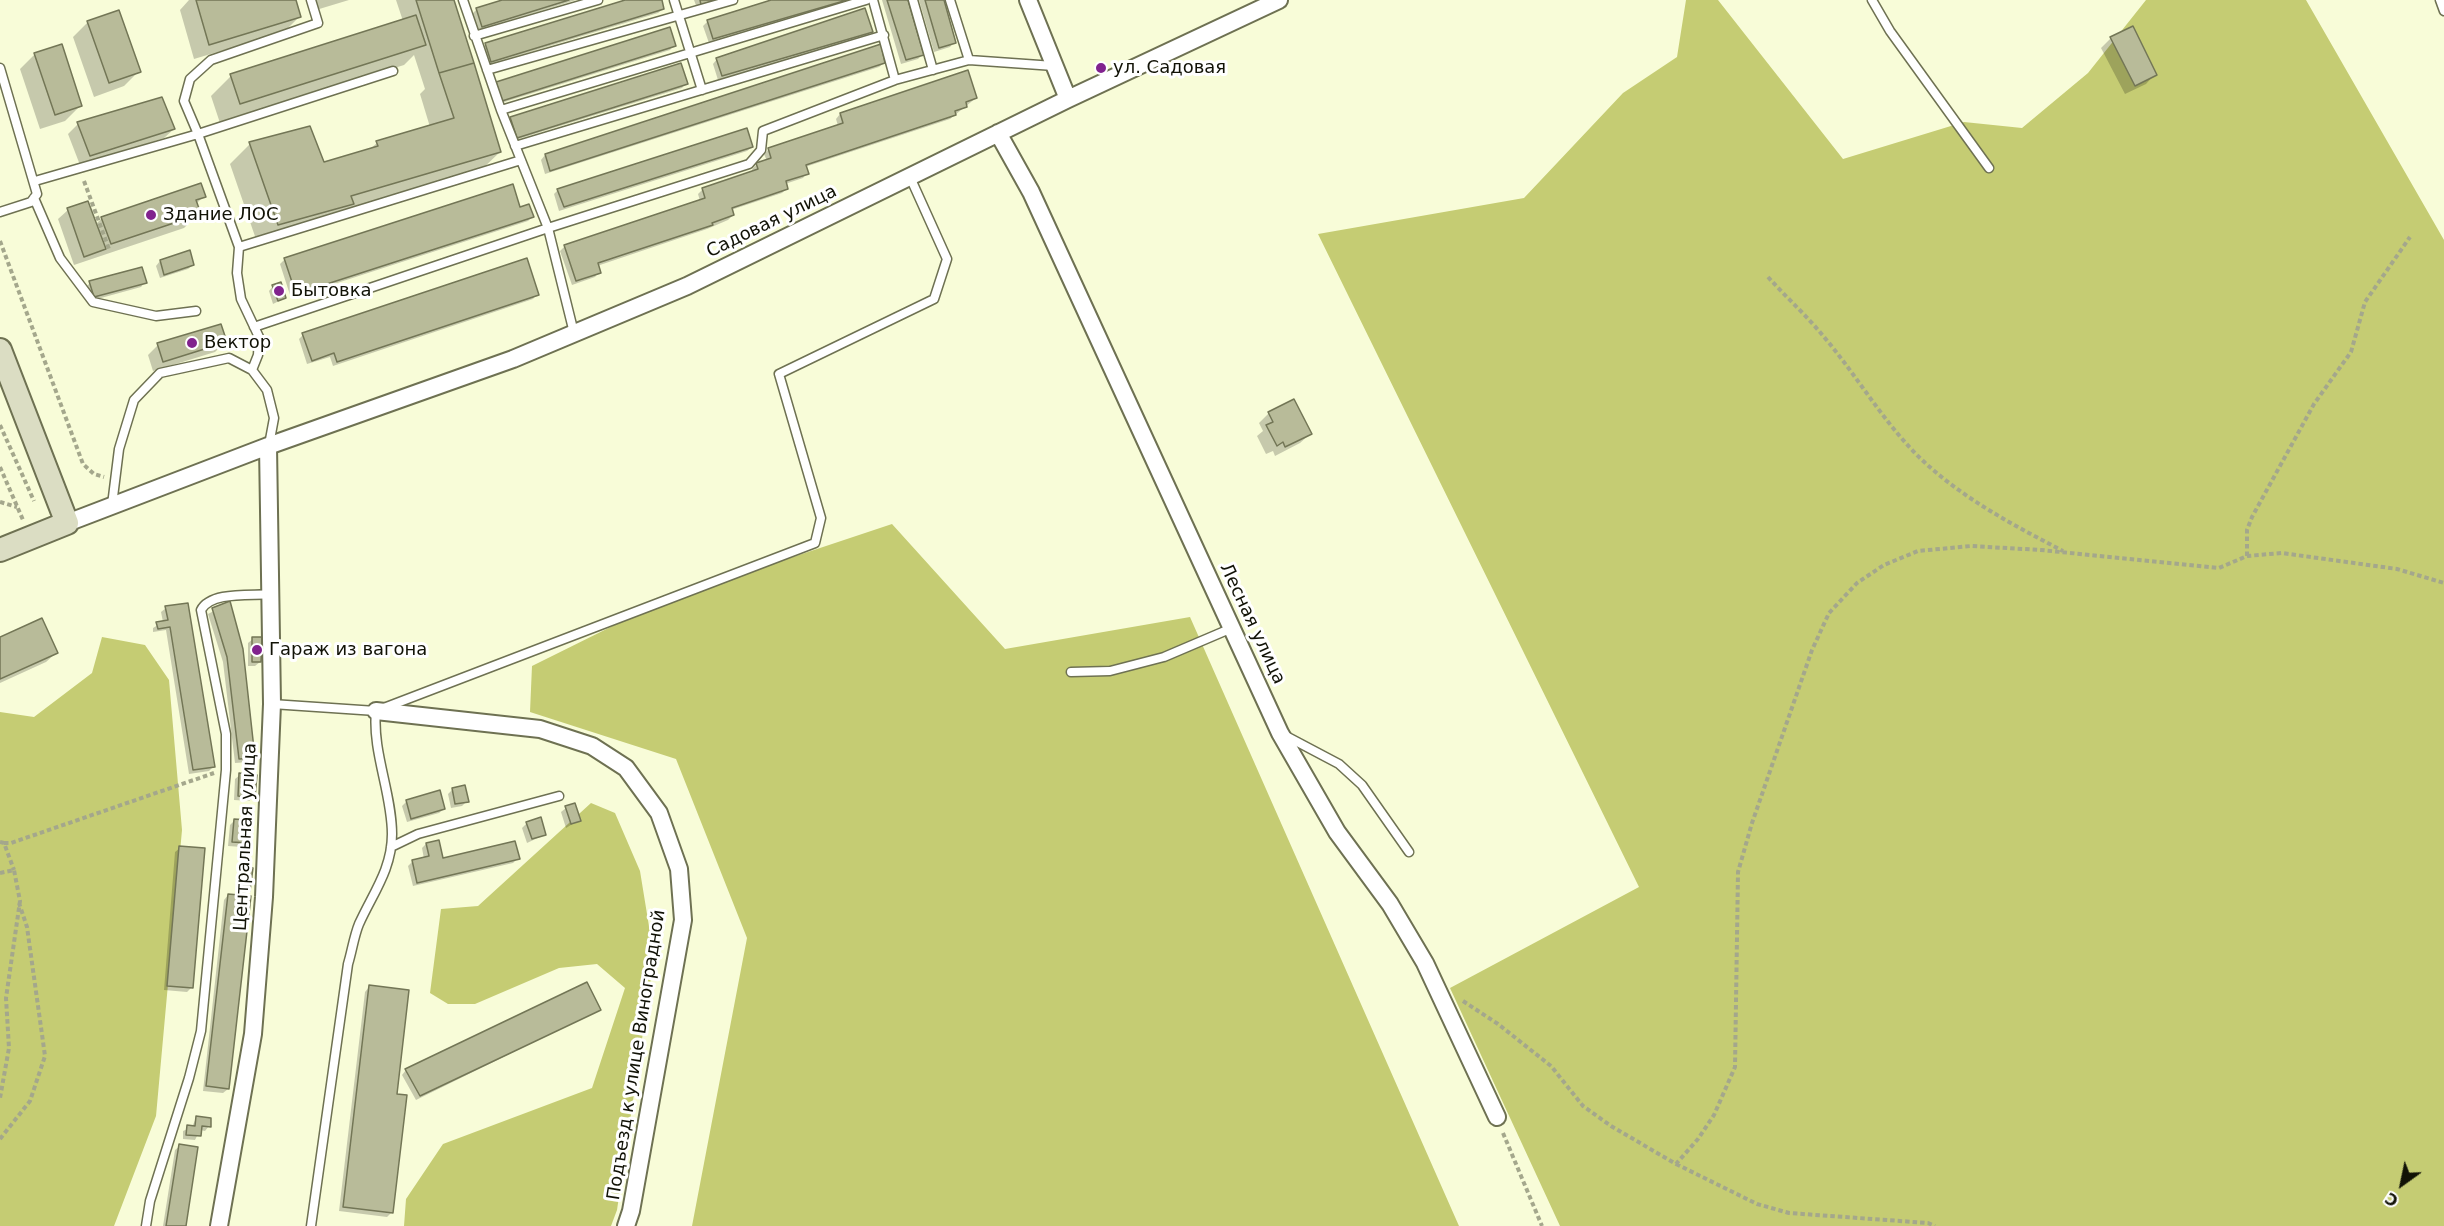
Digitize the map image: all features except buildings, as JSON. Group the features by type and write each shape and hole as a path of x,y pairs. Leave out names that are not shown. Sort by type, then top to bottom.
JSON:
{"street":[{"path":"1028,0 1068,99"},
{"name":"Садовая улица","path":"47,531 268,446 513,359 687,286 1068,99 1279,0"},
{"name":"Лесная улица","path":"998,133 1031,192 1280,733 1337,832 1390,904 1435,984 1497,1117"},
{"path":"0,350 47,531 0,550"},
{"name":"Центральная улица","path":"219,1226 253,1034 264,897 272,704 268,446"},
{"name":"Подъезд к улице Виноградной","path":"376,711 540,729 592,746 627,768 659,813 679,869 683,920 631,1211 626,1226"}],"lane":[{"path":"252,370 259,337 241,299 237,273 239,247 184,101 190,79 211,60 318,23 311,0"},
{"path":"474,36 598,0"},
{"path":"674,0 702,90"},
{"path":"487,70 733,0"},
{"path":"501,110 866,0"},
{"path":"873,0 896,80"},
{"path":"912,0 933,69"},
{"path":"951,0 969,60"},
{"path":"1872,0 1890,31 1989,168"},
{"path":"2440,0 2444,11"},
{"path":"466,1 474,36 548,228 574,333"},
{"path":"515,146 884,35"},
{"path":"254,327 548,228 749,164 761,150 763,131 896,80 969,60 1054,66"},
{"path":"0,68 37,194 31,202 0,212"},
{"path":"35,181 198,134 393,71"},
{"path":"239,247 521,160"},
{"path":"272,704 376,711 815,543 821,518 778,374 934,299 947,259 910,177"},
{"path":"34,198 60,258 93,302 156,316 196,311"},
{"path":"112,506 119,449 134,400 160,373 229,358 252,370 267,390 274,418 268,446"},
{"path":"146,1226 150,1201 189,1078 201,1031 226,770 226,734 201,610 204,604 214,599 271,594"},
{"path":"1071,672 1110,672 1164,657 1232,628"},
{"path":"311,1226 348,964 358,927 383,879 391,847 392,833 384,773 374,731 376,711"},
{"path":"1280,733 1339,764 1380,808 1409,852"},
{"path":"391,847 418,834 559,796"}],"path":[{"path":"79,169 109,249"},
{"path":"2247,556 2247,530 2252,517 2314,404 2351,352 2368,296 2410,237"},
{"path":"0,241 83,464 94,474 115,480"},
{"path":"1768,277 1824,337 1886,420 1922,459 1959,490 1999,516 2066,552"},
{"path":"0,425 47,531"},
{"path":"0,467 18,507"},
{"path":"0,502 18,507 47,531"},
{"path":"1676,1164 1698,1139 1714,1115 1736,1066 1738,872 1752,823 1812,650 1829,613 1857,583 1884,565 1918,550 1971,546 2066,552 2219,568 2247,556 2282,553 2397,569 2444,583"},
{"path":"0,1139 30,1101 45,1056 27,927 19,903 14,870 2,843 11,843 226,770"},
{"path":"0,873 14,870"},
{"path":"0,1098 9,1048 6,998 19,903"},
{"path":"1435,984 1498,1024 1551,1066 1584,1106 1611,1126 1676,1164 1757,1204 1789,1213 1935,1226"},
{"path":"1497,1117 1542,1226"}],"green space":[{"path":"1686,0 1718,0 1843,159 1964,122 2022,128 2088,73 2146,0 2306,0 2444,240 2444,1226 1560,1226 1450,988 1639,887 1318,234 1524,198 1623,93 1677,57"},
{"path":"892,524 1005,649 1190,617 1459,1226 692,1226 747,938 676,759 530,712 532,666 667,599"},
{"path":"102,637 145,645 169,680 182,830 156,1116 114,1226 0,1226 0,712 34,717 92,673"},
{"path":"591,803 615,813 640,871 654,957 617,1210 611,1226 404,1226 406,1199 443,1144 592,1088 625,988 597,964 559,968 475,1004 448,1004 430,993 441,909 478,906"}],"place":[{"name":"ул. Садовая","path":"1101,68"},
{"name":"Здание ЛОС","path":"151,215"},
{"name":"Бытовка","path":"279,291"},
{"name":"Вектор","path":"192,343"},
{"name":"Гараж из вагона","path":"257,650"}]}
